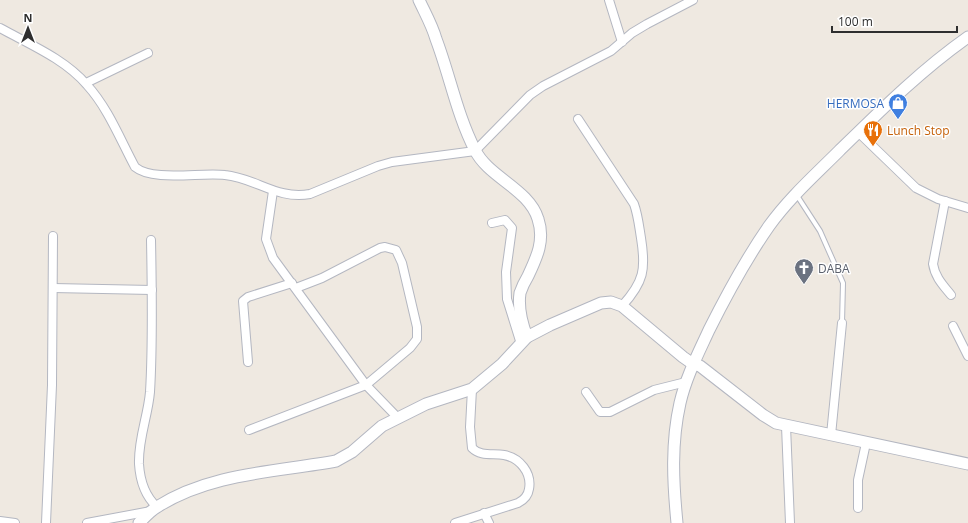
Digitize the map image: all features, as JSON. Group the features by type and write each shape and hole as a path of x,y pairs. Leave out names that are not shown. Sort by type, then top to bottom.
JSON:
{"street":[{"path":"419,0 436,38 451,89 475,151 484,162 530,203 538,218 542,235 541,245 520,297 524,341"},
{"path":"609,0 622,42"},
{"path":"0,28 72,71 86,83 99,100 135,167 140,171 153,174 227,175 242,178 272,191 287,195 310,194 392,162 475,151 530,95 542,86 611,51 647,24 690,1"},
{"path":"677,523 673,478 673,443 680,403 693,364 719,310 742,268 769,226 796,194 858,132 928,68 968,37"},
{"path":"86,83 148,53"},
{"path":"578,118 636,210 644,258 642,278 636,289 622,306"},
{"path":"858,132 916,188 945,201 968,208"},
{"path":"272,191 266,243 273,258 366,385 398,418"},
{"path":"945,201 933,264 934,272 938,280 951,295"},
{"path":"492,223 505,220 512,228 506,272 507,299 524,341"},
{"path":"46,523 50,438 53,236"},
{"path":"151,240 152,290 150,390 140,438 139,463 141,479 146,493 155,509"},
{"path":"248,362 243,301 248,297 322,278 380,248 385,247 396,250 402,262 417,327 416,340 410,348 366,385 250,430"},
{"path":"53,288 152,290"},
{"path":"138,523 155,509 206,484 275,470 336,461 349,455 382,426 426,404 472,389 502,364 524,341 550,325 601,302 611,302 622,306 693,364 700,366 717,378 763,415 776,423 968,464"},
{"path":"831,434 842,323"},
{"path":"953,326 968,356"},
{"path":"586,392 600,412 604,413 610,412 654,390 686,382"},
{"path":"455,523 524,500 529,489 529,476 523,465 511,457 484,455 476,452 472,448 470,427 472,389"},
{"path":"786,426 790,523"},
{"path":"858,508 858,480 866,443"},
{"path":"87,523 155,509"},
{"path":"484,513 489,523"},
{"path":"0,521 15,523"}],"lane":[{"path":"796,194 820,231 843,283 842,323"}],"place":[{"name":"HERMOSA","path":"898,120"},
{"name":"Lunch Stop","path":"873,147"},
{"name":"DABA","path":"804,285"}]}
